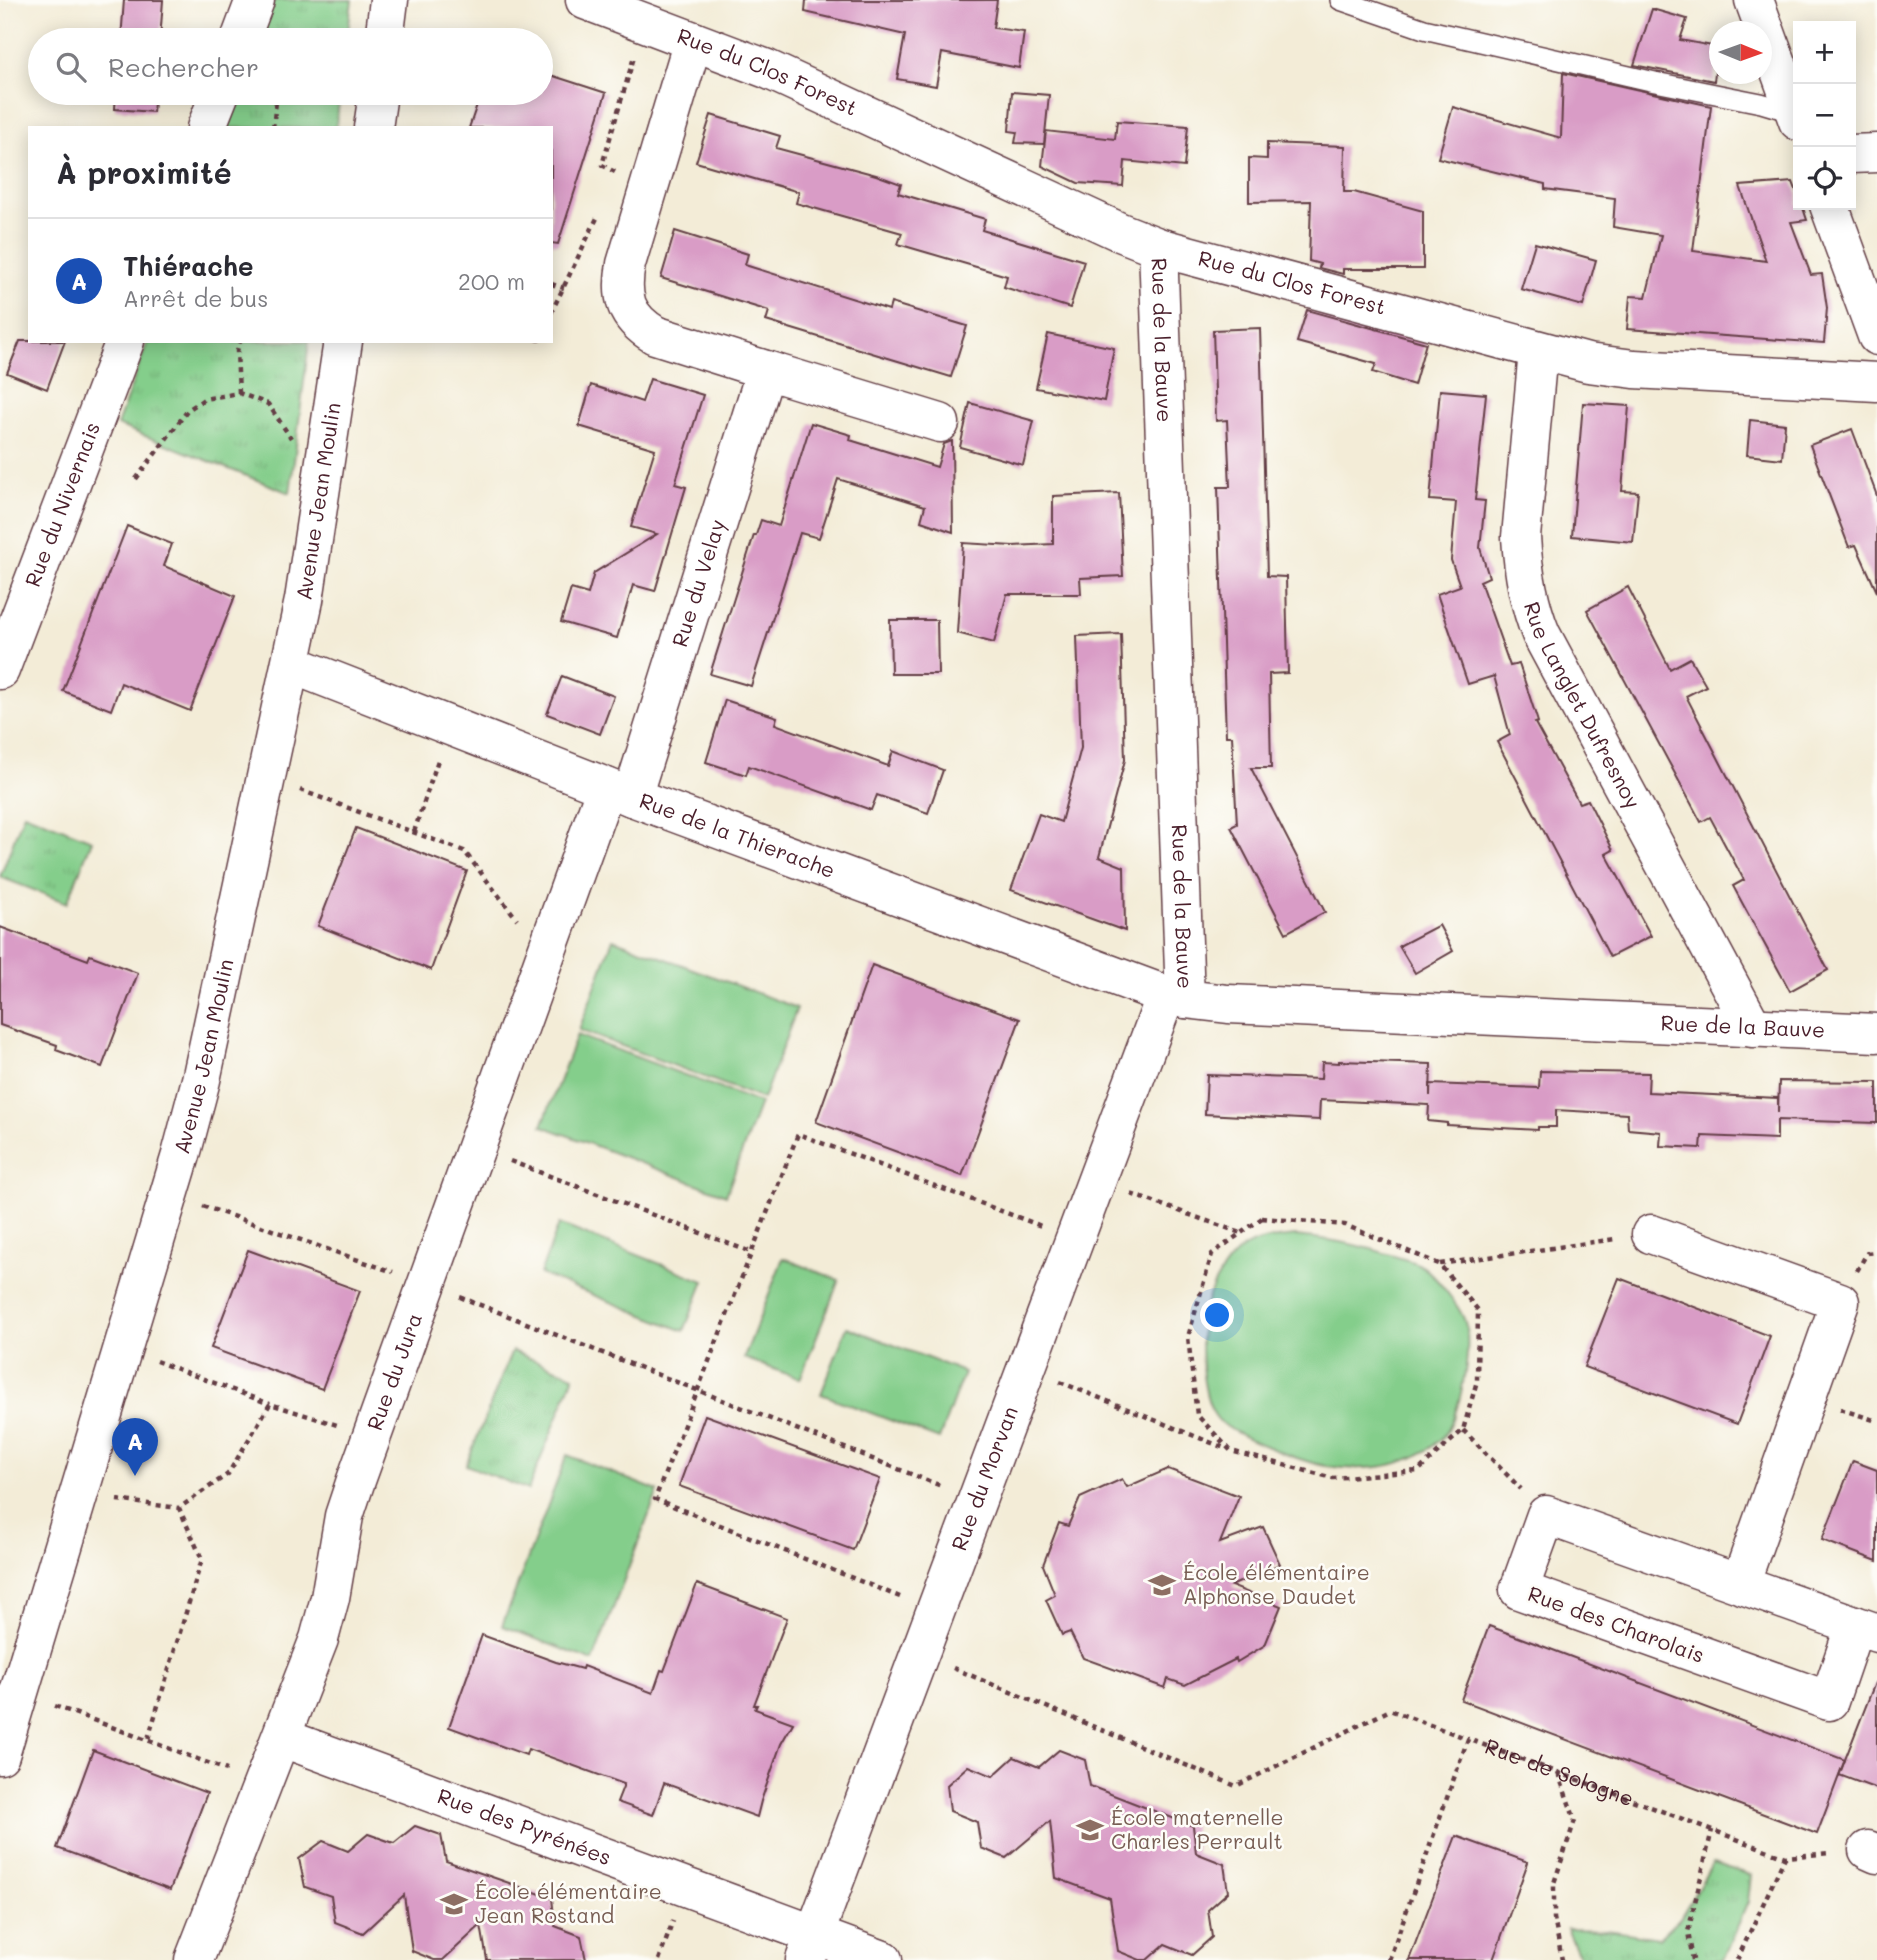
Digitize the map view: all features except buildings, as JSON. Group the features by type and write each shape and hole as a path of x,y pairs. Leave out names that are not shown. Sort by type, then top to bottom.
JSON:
{"street":[{"path":"244,28 255,0"},
{"path":"386,28 389,0"},
{"name":"Rue du Clos Forest","path":"585,0 785,77 1119,232 1158,247 1588,363 1634,369 1877,382"},
{"path":"1754,0 1793,106"},
{"path":"693,41 626,264 624,297 630,312 640,326 655,335 940,423"},
{"path":"207,126 215,105"},
{"path":"373,126 376,105"},
{"path":"1856,154 1877,153"},
{"path":"1831,210 1877,336"},
{"name":"Rue de la Bauve","path":"1158,247 1176,997 1228,1004 1877,1033"},
{"name":"Rue du Nivernais","path":"0,670 124,343"},
{"name":"Avenue Jean Moulin","path":"0,1755 170,1195 201,1080 291,664 323,484 344,343"},
{"name":"Rue Langlet Dufresnoy","path":"1538,351 1521,537 1522,560 1531,610 1541,634 1753,1028"},
{"name":"Rue du Velay","path":"619,792 766,370"},
{"name":"Rue de la Thierache","path":"291,664 619,792 1176,997"},
{"name":"Rue du Jura","path":"194,1960 319,1639 330,1598 344,1517 545,956 619,792"},
{"name":"Rue du Morvan","path":"809,1947 1097,1182 1176,997"},
{"path":"1651,1234 1840,1302 1740,1584"},
{"name":"Rue des Charolais","path":"1546,1515 1740,1584 1866,1629 1829,1701 1519,1590 1546,1515"},
{"name":"Rue des Pyrénées","path":"282,1738 809,1947 883,1960"}],"lane":[{"path":"1339,0 1424,29 1655,82 1762,103 1793,115"}],"path":[{"path":"619,174 601,165 644,22"},
{"path":"272,126 276,105"},
{"path":"553,285 564,288"},
{"path":"239,343 237,351 239,393"},
{"path":"136,479 188,410 204,398 239,393 268,404 323,484"},
{"path":"414,832 450,726"},
{"path":"266,778 464,851 545,956"},
{"path":"936,1611 655,1499 798,1134 1075,1239"},
{"path":"475,1149 751,1252"},
{"path":"1097,1182 1241,1233"},
{"path":"170,1195 426,1284 977,1500"},
{"path":"1027,1369 1231,1451 1333,1478 1418,1471 1463,1430 1477,1381 1478,1310 1439,1264 1345,1226 1262,1218 1212,1254 1188,1337 1197,1415 1231,1451"},
{"path":"1439,1264 1651,1234"},
{"path":"124,1349 270,1404 372,1436"},
{"path":"79,1495 179,1508 228,1474 270,1404"},
{"path":"1463,1430 1546,1515"},
{"path":"148,1739 202,1559 179,1508"},
{"path":"919,1654 1236,1786 1390,1710 1468,1739"},
{"path":"19,1693 264,1784"},
{"name":"Rue de Sologne","path":"1389,1960 1468,1739 1785,1857 1872,1852"},
{"path":"1558,1772 1575,1820 1555,1883 1554,1918 1562,1960"},
{"path":"1693,1960 1688,1932 1712,1830"},
{"path":"1737,1960 1785,1857"}],"green space":[{"path":"274,0 352,0 348,28 264,28"},
{"path":"236,105 339,105 336,126 228,126"},
{"path":"147,343 309,343 290,493 117,425"},
{"path":"24,813 92,840 67,903 0,877"},
{"path":"613,939 797,1008 763,1099 579,1030"},
{"path":"577,1035 760,1103 726,1195 542,1126"},
{"path":"559,1224 704,1281 684,1331 540,1274"},
{"path":"1296,1236 1358,1246 1417,1264 1432,1275 1458,1308 1467,1334 1463,1383 1448,1430 1425,1452 1405,1461 1373,1468 1326,1466 1250,1439 1235,1432 1216,1417 1207,1394 1201,1348 1203,1319 1209,1295 1224,1268 1246,1246 1262,1240"},
{"path":"783,1258 839,1280 800,1379 744,1358"},
{"path":"847,1327 964,1372 939,1439 821,1394"},
{"path":"512,1351 574,1376 528,1490 466,1465"},
{"path":"567,1455 658,1491 593,1661 502,1626"},
{"path":"1713,1863 1751,1875 1748,1902 1723,1960 1581,1960 1567,1929 1607,1930 1659,1938 1680,1918"}],"place":[{"name":"Thiérache","path":"135,1476"},
{"name":"École élémentaire Alphonse Daudet","path":"1162,1585"},
{"name":"École maternelle Charles Perrault","path":"1090,1830"},
{"name":"École élémentaire Jean Rostand","path":"454,1904"}]}
